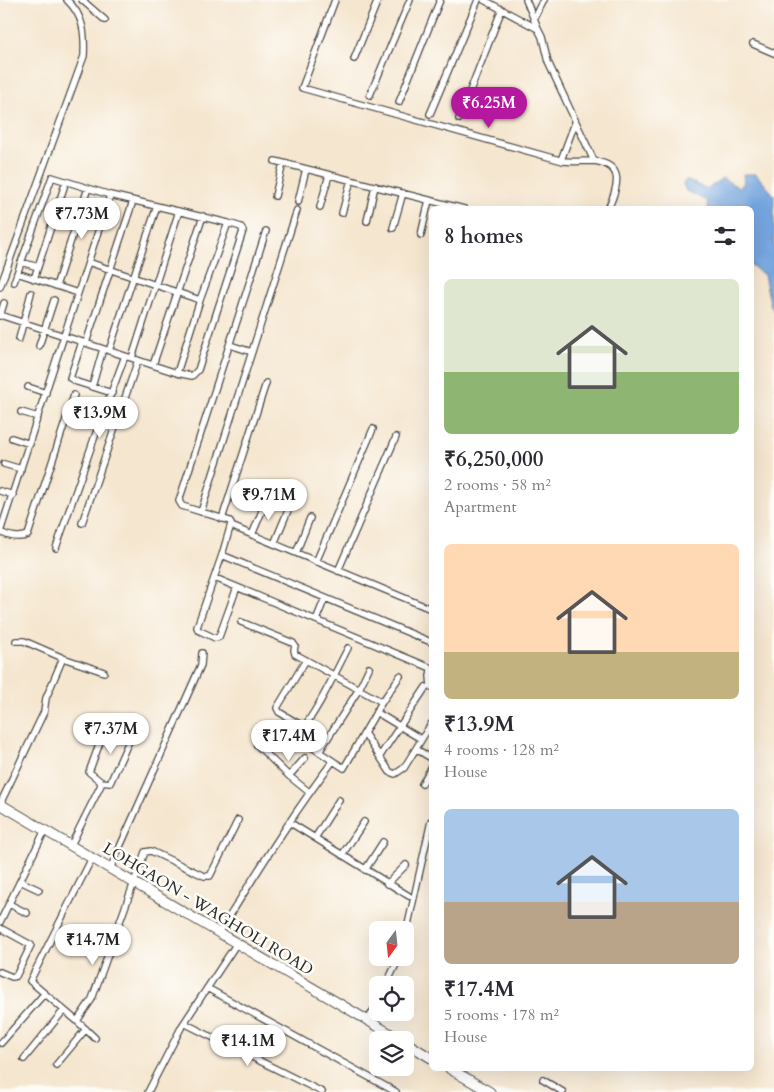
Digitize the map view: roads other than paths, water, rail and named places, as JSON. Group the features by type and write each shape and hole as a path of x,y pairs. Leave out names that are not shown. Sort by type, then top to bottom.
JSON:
{"main road":[{"name":"LOHGAON - WAGHOLI ROAD","path":"0,804 386,1031"},
{"path":"414,1048 429,1057"},
{"path":"453,1071 490,1092"}],"street":[{"path":"0,287 84,56 85,35 75,8 66,0"},
{"path":"82,0 105,20"},
{"path":"335,0 302,88 561,160 594,161 609,166 617,176 617,188 609,206"},
{"path":"354,59 378,0"},
{"path":"370,95 410,0"},
{"path":"399,102 440,0"},
{"path":"430,114 478,0"},
{"path":"484,0 538,29"},
{"path":"526,0 542,37 548,62 594,161"},
{"path":"534,20 544,0"},
{"path":"459,119 502,9"},
{"path":"753,44 774,53"},
{"path":"561,160 575,122"},
{"path":"275,161 449,206"},
{"path":"275,196 284,163"},
{"path":"298,202 306,169"},
{"path":"320,208 329,175"},
{"path":"4,303 0,315 124,356 192,376 198,370 243,231 242,227 203,216 110,195 55,177 51,178 14,282"},
{"path":"342,213 351,180"},
{"path":"34,279 66,181"},
{"path":"367,221 375,186"},
{"path":"56,286 88,188"},
{"path":"393,228 403,193"},
{"path":"74,395 28,535 22,537 9,536 0,532 110,195"},
{"path":"112,393 70,378 111,270 134,200"},
{"path":"421,235 429,200"},
{"path":"92,387 157,206"},
{"path":"201,512 297,210"},
{"path":"82,524 135,359 179,211"},
{"path":"154,365 203,216"},
{"path":"178,373 200,300 228,223"},
{"path":"237,587 219,637 215,638 197,629 215,578 230,522 182,506 179,501 266,231"},
{"path":"21,262 38,267"},
{"path":"88,262 200,300"},
{"path":"17,273 78,294"},
{"path":"18,339 24,323 31,292"},
{"path":"39,346 54,300"},
{"path":"230,345 252,352"},
{"path":"56,548 124,356"},
{"path":"222,518 266,383"},
{"path":"28,387 46,393"},
{"path":"21,412 38,417"},
{"path":"316,562 373,429"},
{"path":"338,571 396,437"},
{"path":"12,438 30,444"},
{"path":"4,464 21,469"},
{"path":"0,491 13,495"},
{"path":"252,535 267,499"},
{"path":"274,544 289,508"},
{"path":"296,553 310,518"},
{"path":"230,526 429,608"},
{"path":"222,555 429,641"},
{"path":"215,578 429,668"},
{"path":"316,620 325,598"},
{"path":"241,622 293,643 295,654 382,702"},
{"path":"16,641 24,641 63,658 104,672"},
{"path":"348,648 334,676 297,737 344,768 382,702 400,676"},
{"path":"110,868 201,665 202,653"},
{"path":"0,804 44,712 46,698 63,658"},
{"path":"304,727 279,712 277,708 306,660"},
{"path":"319,752 360,689 369,668"},
{"path":"380,756 429,687"},
{"path":"376,712 421,739"},
{"path":"364,732 390,772 395,774 404,768 429,727"},
{"path":"99,745 89,772 101,782 110,783 128,742"},
{"path":"257,745 289,776 309,792"},
{"path":"416,749 429,757"},
{"path":"289,776 305,758"},
{"path":"219,933 289,822 333,761"},
{"path":"422,784 429,772"},
{"path":"71,845 100,788 101,782"},
{"path":"315,838 339,800"},
{"path":"77,1021 92,998 135,883 143,854 149,850 204,876 210,876 238,820"},
{"path":"289,822 409,896"},
{"path":"342,855 364,822"},
{"path":"0,922 45,830"},
{"path":"409,921 429,831"},
{"path":"365,870 383,842"},
{"path":"92,858 31,983 95,1038"},
{"path":"387,884 406,865"},
{"path":"20,880 39,890"},
{"path":"9,904 27,914"},
{"path":"0,928 31,945 16,976 12,977 0,972"},
{"path":"148,1092 184,1023 237,943"},
{"path":"207,988 396,1092"},
{"path":"1,1043 44,994"},
{"path":"24,1059 64,1010"},
{"path":"184,1023 322,1092"},
{"path":"56,1065 86,1029"},
{"path":"543,1080 563,1092"}],"water":[{"path":"743,174 756,174 774,195 774,312 770,303 764,275 754,267 754,206 708,206 707,201 686,191 683,184 686,180 708,189 722,178 738,187 744,183"}]}
